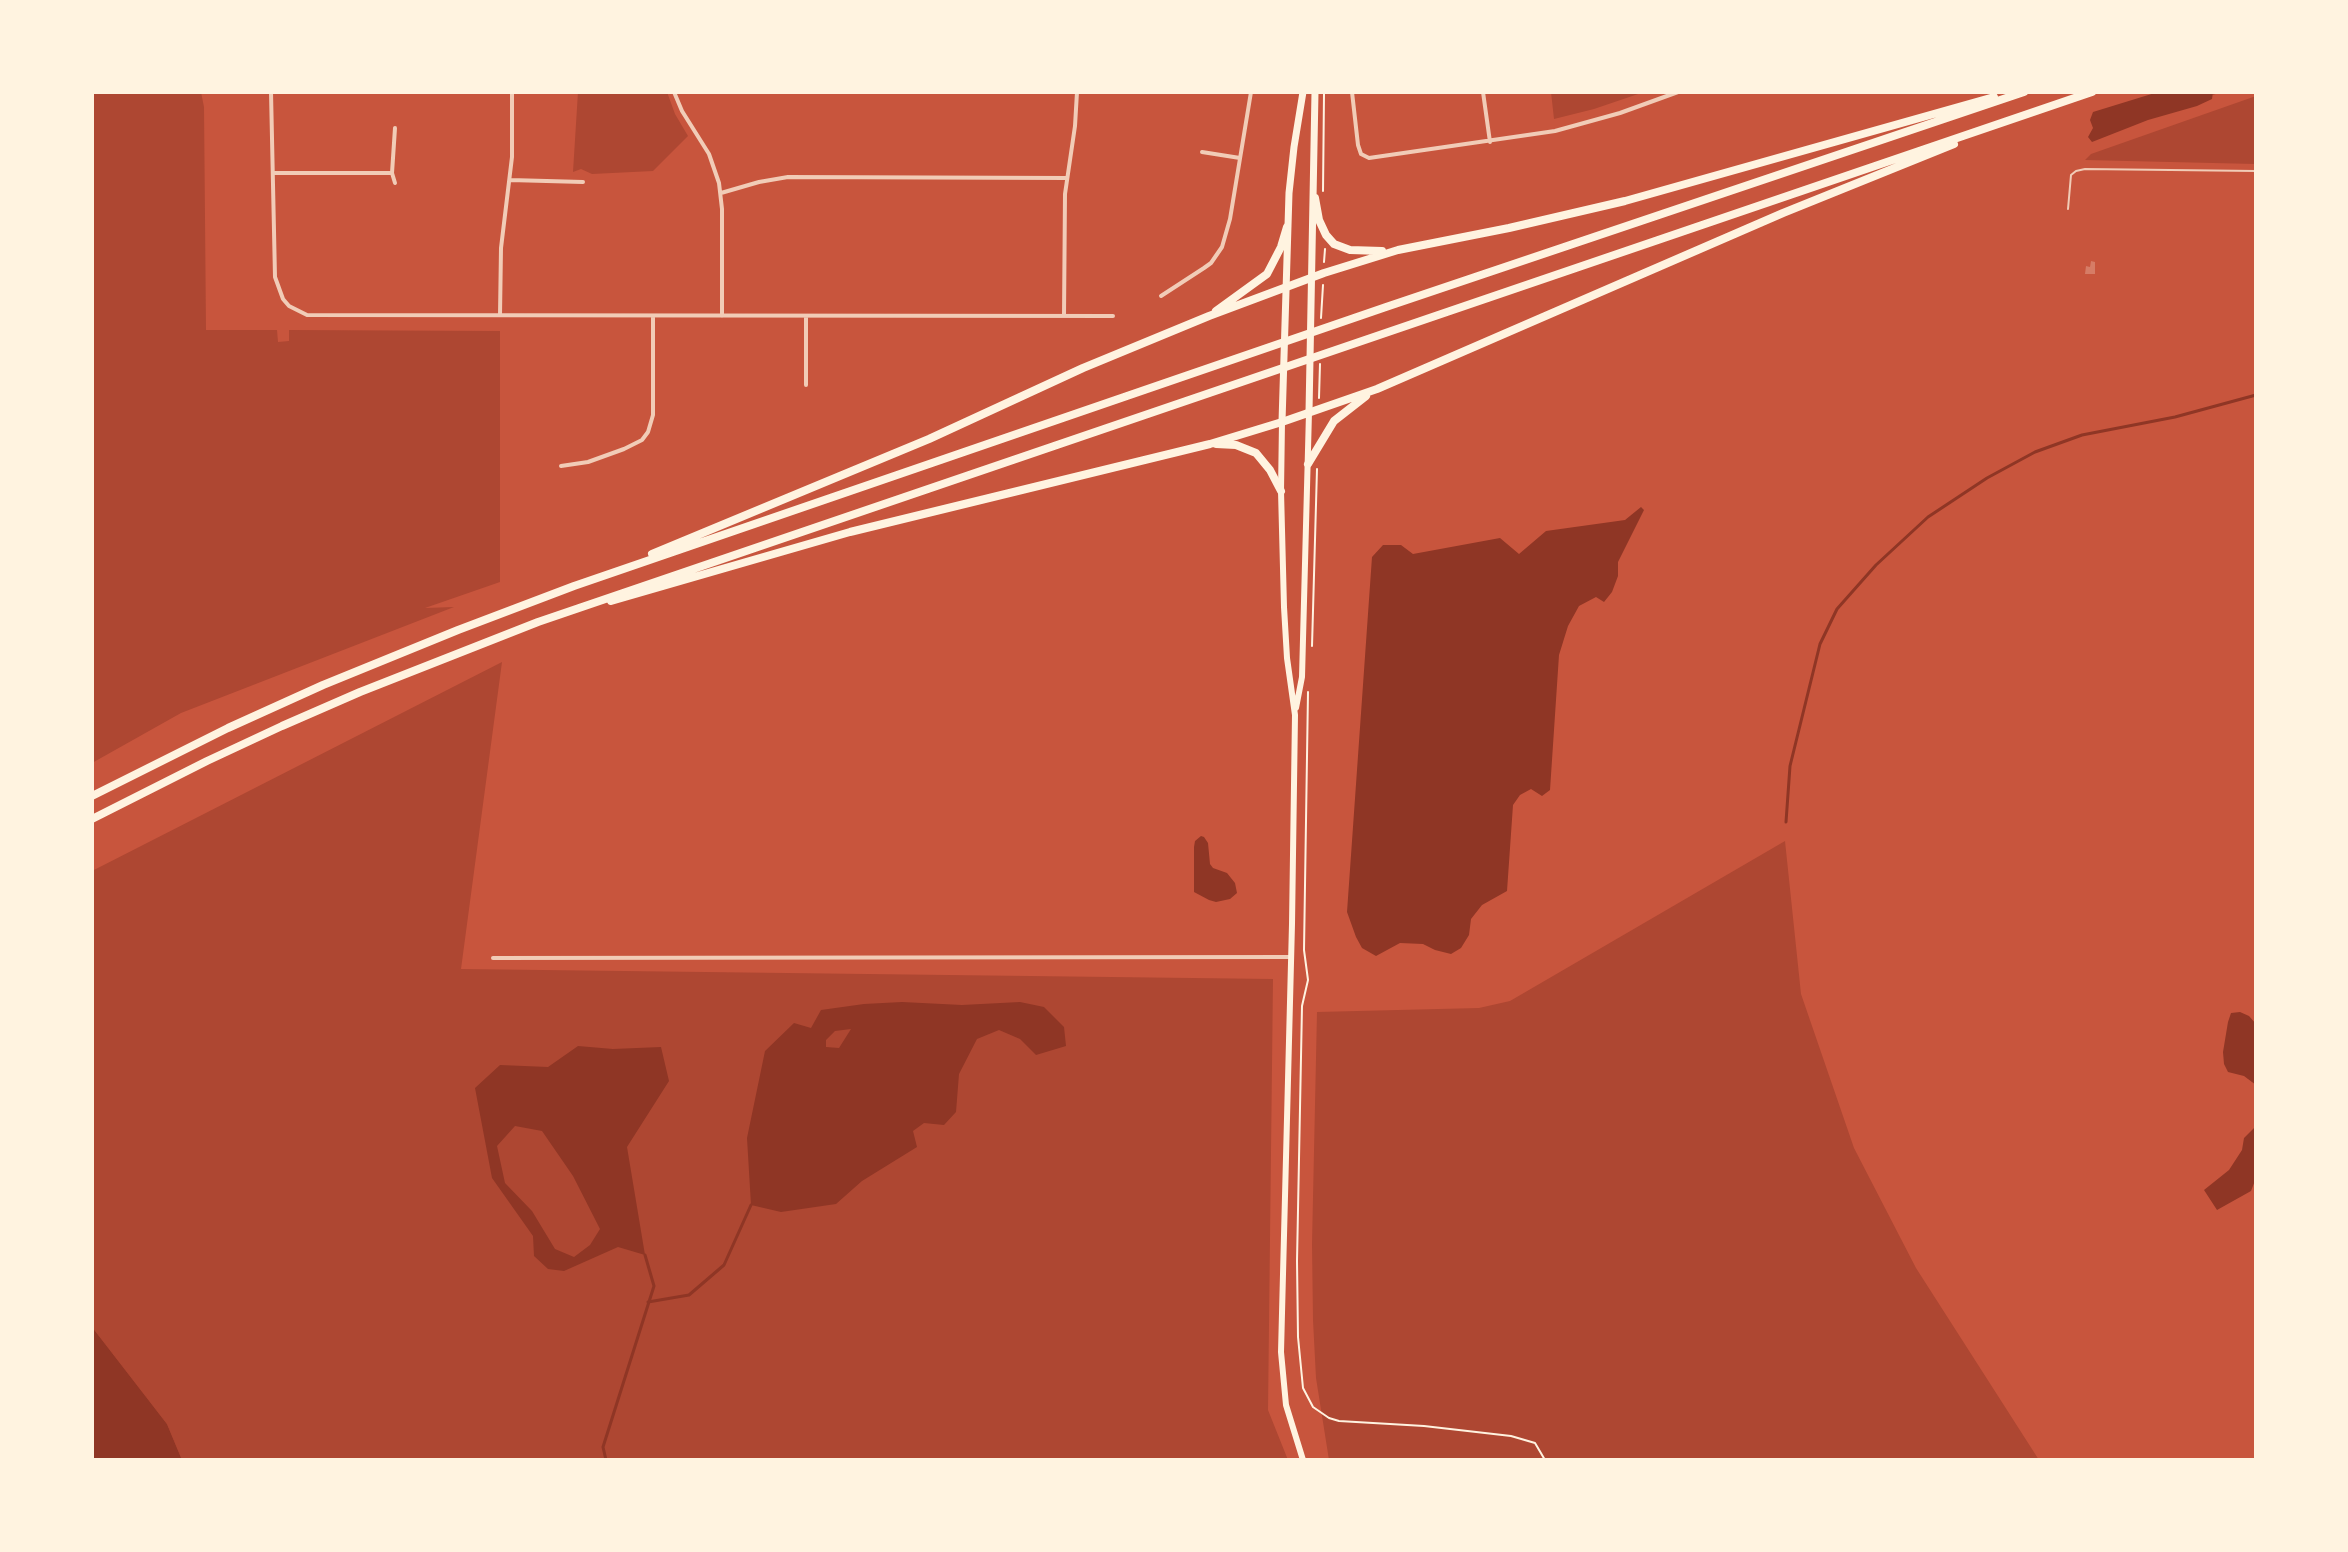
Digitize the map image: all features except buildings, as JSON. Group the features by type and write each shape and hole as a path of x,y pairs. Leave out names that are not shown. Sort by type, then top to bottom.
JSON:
{"highway":[{"path":"92,796 323,685 574,586 929,439 1083,368 1209,316 1335,269 1398,250 1625,201 2011,92"},
{"path":"574,586 2024,92"},
{"path":"92,819 282,726 538,622 2092,92"},
{"path":"538,622 850,532 1210,444 1282,422 1377,389 1774,217 2028,113"},
{"path":"1319,200 1319,220 1334,244 1350,250 1371,252 1398,250"},
{"path":"1209,316 1267,274 1287,227"},
{"path":"1308,464 1334,421 1377,389"},
{"path":"1210,444 1236,445 1256,453 1281,491"}],"main road":[{"path":"1303,92 1294,147 1287,227 1281,491 1287,658 1295,715 1281,1352 1286,1405 1303,1460"},
{"path":"1295,715 1302,677 1311,303 1319,200 1315,92"}],"street":[{"path":"271,92 275,277 289,306 307,315 1113,316"},
{"path":"500,315 501,248 510,180 512,92"},
{"path":"674,92 709,154 721,193 722,316"},
{"path":"1064,316 1067,178 1077,92"},
{"path":"1161,296 1211,263 1222,247 1228,230 1251,92"},
{"path":"1352,92 1358,145 1361,154 1369,158 1490,142 1575,126 1678,92"},
{"path":"1483,92 1490,142"},
{"path":"395,128 392,173 395,183"},
{"path":"1202,152 1240,158"},
{"path":"274,173 392,173"},
{"path":"721,193 788,177 1067,178"},
{"path":"510,180 583,182"},
{"path":"561,466 588,462 624,449 642,440 648,432 653,415 653,316"},
{"path":"806,316 806,385"},
{"path":"493,958 1291,957"}],"lane":[{"path":"2068,209 2071,175 2085,169 2256,171"}],"path":[{"path":"1319,200 1324,92"},
{"path":"1324,266 1325,244"},
{"path":"1321,328 1323,278"},
{"path":"1320,357 1320,402"},
{"path":"1312,648 1318,461"},
{"path":"1309,684 1304,950 1308,980 1302,1006 1297,1296 1303,1388 1313,1407 1339,1421 1424,1426 1511,1436 1535,1443 1545,1460"}],"shaded area":[{"path":"92,92 201,92 204,107 206,330 277,330 278,342 289,341 289,330 500,331 500,582 425,608 454,607 181,713 92,763"},
{"path":"578,92 667,92 688,136 653,171 592,174 581,169 573,172"},
{"path":"1551,92 1644,92 1554,119"},
{"path":"2158,92 2213,92 2212,99 2197,106 2148,120 2092,142 2088,137 2093,128 2090,120 2093,112"},
{"path":"2256,96 2256,164 2085,160 2091,154"},
{"path":"1641,507 1644,510 1618,562 1618,576 1612,592 1604,602 1596,597 1579,606 1568,626 1559,655 1550,790 1542,796 1531,789 1520,795 1513,805 1507,891 1482,905 1471,919 1469,935 1461,948 1451,954 1423,944 1400,943 1376,956 1362,948 1347,912 1372,557 1383,545 1401,545 1413,554 1500,538 1519,554 1546,531 1625,520"},
{"path":"502,662 461,969 1273,979 1268,1410 1288,1460 182,1460 167,1424 92,1327 92,871"},
{"path":"1201,836 1208,843 1210,864 1227,873 1235,883 1237,893 1230,899 1216,902 1194,892 1194,847"},
{"path":"1785,841 1801,994 1854,1148 1916,1268 2039,1460 1329,1460 1316,1378 1313,1320 1317,1012 1479,1008 1510,1001"},
{"path":"1020,1002 1044,1007 1064,1027 1066,1046 1036,1055 1020,1039 999,1030 977,1039 959,1074 956,1112 944,1125 924,1123 913,1131 917,1147 862,1181 836,1204 781,1212 751,1205 747,1138 765,1051 794,1023 811,1028 821,1010 864,1004","holes":["851,1029 839,1048 826,1047 826,1040 835,1031"]},
{"path":"2240,1012 2256,1024 2256,1085 2244,1076 2228,1072 2224,1064 2228,1022 2231,1013"},
{"path":"578,1046 613,1049 661,1047 669,1081 627,1147 645,1255 618,1247 564,1271 548,1269 534,1256 533,1236 492,1178 475,1088 500,1065 548,1067","holes":["515,1126 542,1131 573,1176 600,1229 590,1245 574,1257 555,1249 532,1211 505,1183 497,1146"]},
{"path":"2256,1126 2256,1178 2251,1191 2217,1210 2204,1190 2229,1170 2242,1150 2244,1138"},
{"path":"92,1327 167,1424 182,1460 92,1460"}],"waterway":[{"path":"2213,93 2218,92"},
{"path":"1786,822 1790,766 1820,644 1837,609 1876,565 1928,517 1987,478 2035,452 2082,435 2175,417 2256,395"},
{"path":"648,1302 689,1295 724,1265 751,1205"},
{"path":"606,1460 603,1447 654,1286 645,1255"}]}
